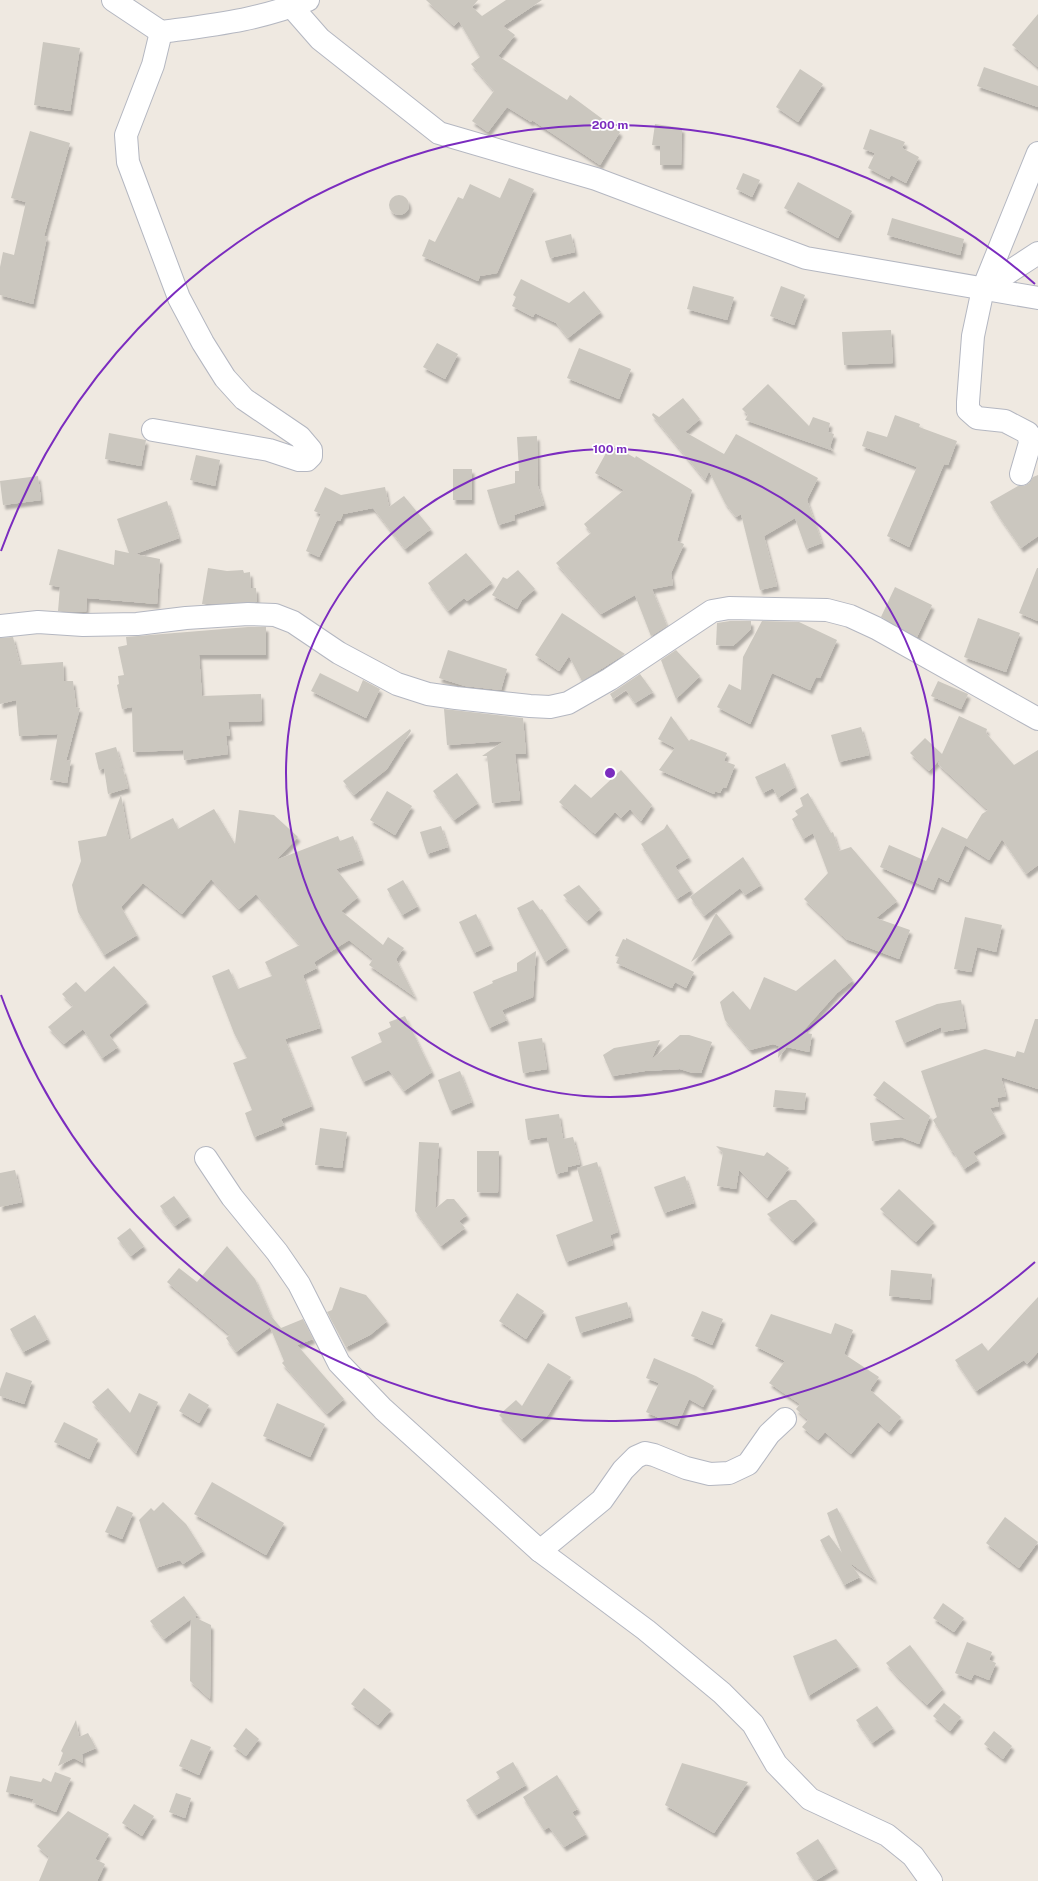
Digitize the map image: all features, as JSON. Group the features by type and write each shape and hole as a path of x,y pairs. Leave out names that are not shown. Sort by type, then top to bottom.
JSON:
{"street":[{"path":"112,0 161,32 241,22 300,4 320,40 439,133 596,179 806,258 1038,298"},
{"path":"153,430 269,450 299,460 308,460 311,456 311,450 300,437 244,398 225,378 206,349 179,298 128,162 126,135 153,65 161,32"},
{"path":"1021,474 1030,443 1028,433 1005,421 977,418 968,410 973,336 984,289 1038,153"},
{"path":"984,289 1038,253"},
{"path":"0,626 38,622 83,625 137,624 248,614 275,615 293,622 339,653 397,684 428,694 550,707 568,703 610,679 712,611 729,608 827,610 850,616 876,628 1038,719"},
{"path":"206,1158 232,1197 277,1252 299,1284 339,1363 382,1409 540,1551 646,1630 722,1693 753,1724 776,1764 810,1799 887,1835 913,1856 931,1881"},
{"path":"540,1551 602,1500 623,1470 636,1457 645,1453 654,1455 686,1468 710,1474 729,1473 748,1464 769,1434 785,1419"}],"building":[{"path":"426,0 478,0 472,7 482,16 506,0 542,0 503,26 515,35 498,56 567,100 570,95 620,132 600,165 532,120 531,122 507,107 488,132 472,121 494,91 471,64 480,57 459,21 454,26"},
{"path":"1038,14 1038,67 1012,45"},
{"path":"43,42 80,48 70,111 34,105"},
{"path":"984,67 1038,86 1038,107 977,86"},
{"path":"800,69 823,84 798,122 776,107"},
{"path":"655,124 682,128 681,165 660,165 660,146 652,145"},
{"path":"870,129 905,142 902,148 919,157 906,183 891,175 889,179 868,168 875,153 863,149"},
{"path":"30,131 70,143 44,236 47,237 33,304 0,295 0,267 3,252 14,255 26,202 11,198"},
{"path":"743,173 760,180 752,197 736,189"},
{"path":"509,178 534,189 497,273 480,276 478,281 422,256 429,239 435,242 458,197 463,199 470,184 500,198"},
{"path":"798,182 852,211 838,238 784,208"},
{"path":"399,195 406,198 409,205 406,212 399,215 392,212 389,205 392,198"},
{"path":"892,218 964,239 960,255 887,235"},
{"path":"571,234 575,252 550,258 545,241"},
{"path":"521,279 569,303 584,291 601,312 568,338 556,323 535,313 533,317 512,306 516,297 513,295"},
{"path":"693,286 734,297 727,320 687,309"},
{"path":"781,286 805,295 794,325 770,316"},
{"path":"891,330 893,363 844,365 842,332"},
{"path":"437,343 458,354 445,379 423,367"},
{"path":"579,348 631,369 619,399 567,378"},
{"path":"768,384 809,426 813,417 830,423 828,432 834,434 830,447 834,451 745,420 748,415 742,409"},
{"path":"683,398 700,419 685,432 724,454 736,434 818,478 807,500 822,543 806,549 795,518 764,536 777,586 760,590 741,514 736,517 725,503 709,471 705,480 652,415 653,413 659,417"},
{"path":"895,415 920,424 919,427 957,441 948,465 944,464 909,547 887,536 917,467 862,446 867,431 887,437"},
{"path":"109,433 146,440 141,466 105,459"},
{"path":"537,436 538,486 544,505 514,515 515,520 498,525 487,490 515,483 515,471 519,471 517,437"},
{"path":"611,444 635,458 636,456 692,490 677,541 684,544 671,573 673,585 652,589 667,626 651,636 635,595 601,614 556,563 591,533 584,524 624,490 595,473"},
{"path":"196,455 220,460 215,486 190,480"},
{"path":"453,469 472,469 472,500 453,500"},
{"path":"1038,475 1038,536 1021,548 990,502 1018,486 1024,486 1029,483 1033,477"},
{"path":"38,476 41,500 3,505 0,481"},
{"path":"325,487 341,495 385,487 389,507 404,496 431,529 405,549 373,508 343,514 340,521 337,520 319,557 306,551 321,514 314,511"},
{"path":"167,501 179,538 135,554 160,559 157,604 87,598 86,612 58,611 60,587 49,585 58,549 114,565 115,550 129,553 117,519"},
{"path":"466,553 492,583 467,601 464,598 448,611 428,583"},
{"path":"208,568 227,571 243,570 244,573 250,572 251,588 256,588 257,602 202,604"},
{"path":"1038,568 1038,621 1019,613"},
{"path":"518,570 535,589 522,600 517,609 492,595 503,577 507,579"},
{"path":"895,587 932,605 917,637 881,617"},
{"path":"562,613 625,654 582,681 569,656 559,671 535,655"},
{"path":"978,618 1020,633 1006,672 964,657"},
{"path":"730,621 751,621 751,629 733,646 716,645 717,623"},
{"path":"762,621 799,622 837,640 820,678 816,677 810,690 772,673 750,724 717,707 729,684 741,690 743,657"},
{"path":"248,627 266,627 266,655 199,655 202,696 261,694 262,721 228,722 230,736 226,736 228,754 184,760 183,750 133,752 132,707 122,709 117,685 119,684 118,676 124,675 118,647 127,645 126,637"},
{"path":"13,637 20,665 63,662 64,681 73,681 76,707 80,708 66,761 71,760 67,783 50,780 58,734 19,736 16,700 0,704 0,638"},
{"path":"448,650 507,669 501,690 465,686 439,678"},
{"path":"676,650 700,676 676,699 661,660"},
{"path":"320,673 358,692 363,680 380,689 366,718 311,691"},
{"path":"640,674 653,692 635,703 626,690 613,699 610,694"},
{"path":"938,681 968,694 961,709 931,696"},
{"path":"444,709 523,718 526,754 515,754 520,800 492,803 487,756 482,756 504,741 447,745"},
{"path":"671,716 689,741 691,739 727,753 724,761 735,765 726,788 723,787 720,793 715,791 714,794 659,770 675,748 658,739"},
{"path":"959,716 987,729 986,733 1014,765 1038,750 1038,865 1026,874 1002,839 989,860 965,845 948,882 938,877 933,890 880,867 889,845 926,861 942,827 967,839 982,814 988,810 938,764 940,759 929,771 910,753 925,738 942,754"},
{"path":"861,727 869,755 839,762 831,735"},
{"path":"410,729 411,731 387,769 354,795 343,781"},
{"path":"116,747 122,767 115,768 123,769 128,788 108,794 104,768 99,770 95,753"},
{"path":"785,763 795,787 778,798 773,788 763,793 755,777"},
{"path":"621,770 652,805 641,821 630,809 621,818 615,812 595,834 559,802 575,784 591,798"},
{"path":"457,773 478,803 454,820 433,791"},
{"path":"387,791 412,806 395,835 370,820"},
{"path":"808,793 831,833 833,832 839,851 851,847 897,901 876,918 910,930 899,959 846,939 804,899 828,873 813,833 803,839 792,819 798,815 795,811 803,806 800,798"},
{"path":"121,795 129,840 173,818 178,829 214,809 235,844 239,810 274,815 298,837 276,860 338,836 340,841 353,836 362,860 336,869 358,897 341,911 383,945 388,937 404,948 396,959 415,997 369,965 373,959 349,940 314,962 317,968 303,975 320,1028 285,1039 312,1106 281,1119 284,1125 254,1137 245,1113 252,1110 233,1063 247,1058 234,1033 212,976 229,969 238,989 272,976 265,962 300,945 256,894 239,909 211,879 182,914 143,883 121,907 137,935 104,955 78,912 72,885 81,861 78,841 106,836"},
{"path":"667,824 689,857 675,866 691,890 677,899 641,844 664,829"},
{"path":"441,826 448,847 427,854 420,832"},
{"path":"743,857 761,885 745,895 740,888 704,916 690,897"},
{"path":"403,880 418,906 402,915 387,889"},
{"path":"579,885 600,909 587,921 563,895"},
{"path":"533,900 540,910 542,909 567,947 545,962 517,908"},
{"path":"716,913 731,933 691,962"},
{"path":"476,914 491,945 474,953 459,922"},
{"path":"965,917 1002,925 996,952 977,947 971,972 954,969"},
{"path":"626,938 694,972 686,988 675,982 672,988 616,963 619,957 615,956 623,939 626,940"},
{"path":"536,951 533,997 502,1010 507,1020 489,1028 473,992 493,983 492,981 517,971 517,963"},
{"path":"835,959 853,980 837,993 802,1032 812,1034 809,1052 787,1047 778,1058 779,1046 773,1044 750,1050 725,1020 720,1002 733,991 750,1010 764,977 796,991"},
{"path":"114,966 147,1002 109,1035 118,1047 102,1058 83,1029 64,1044 48,1027 73,1006 62,994 76,982 85,992"},
{"path":"961,1000 966,1028 942,1032 941,1027 904,1043 895,1021 937,1004"},
{"path":"405,1016 432,1072 404,1091 389,1070 363,1082 351,1057 382,1042 378,1033 391,1027 389,1022"},
{"path":"1035,1019 1038,1019 1038,1089 1001,1077 1006,1096 997,1098 999,1106 990,1108 1004,1133 973,1152 978,1160 964,1169 933,1120 937,1117 921,1071 985,1049 1015,1057 1017,1051 1024,1053"},
{"path":"680,1035 689,1035 712,1042 701,1073 693,1073 680,1069 645,1071 612,1076 603,1055 614,1048 660,1040 651,1060"},
{"path":"542,1038 547,1069 523,1073 518,1042"},
{"path":"460,1071 472,1102 450,1111 438,1080"},
{"path":"884,1081 930,1116 919,1144 901,1137 872,1141 870,1123 906,1119 873,1095"},
{"path":"775,1090 806,1093 804,1110 773,1107"},
{"path":"559,1114 563,1139 573,1137 580,1164 568,1167 568,1171 556,1174 547,1137 528,1140 525,1119"},
{"path":"320,1128 347,1132 342,1168 315,1165"},
{"path":"419,1142 439,1143 435,1209 447,1199 454,1199 467,1215 459,1221 465,1228 441,1246 415,1211"},
{"path":"716,1146 764,1156 767,1152 789,1168 767,1198 739,1170 736,1189 717,1186 723,1153"},
{"path":"477,1151 499,1151 498,1193 477,1192"},
{"path":"597,1162 618,1232 610,1235 613,1245 566,1262 556,1235 593,1221 577,1168"},
{"path":"15,1170 22,1202 0,1207 0,1173"},
{"path":"685,1176 694,1203 664,1213 654,1187"},
{"path":"899,1189 934,1222 916,1242 880,1209"},
{"path":"174,1196 189,1216 175,1226 160,1206"},
{"path":"790,1200 796,1200 815,1220 793,1241 767,1214"},
{"path":"130,1228 144,1246 131,1256 117,1238"},
{"path":"227,1246 255,1279 271,1316 281,1328 303,1319 313,1339 297,1345 344,1399 327,1414 282,1363 284,1361 270,1327 236,1352 226,1338 230,1335 167,1282 179,1268 197,1282"},
{"path":"891,1270 932,1274 930,1300 889,1296"},
{"path":"340,1287 366,1295 387,1321 370,1335 346,1347 327,1312 332,1310"},
{"path":"517,1293 544,1311 526,1339 499,1321"},
{"path":"1038,1297 1038,1352 1027,1364 1024,1360 976,1391 955,1360 982,1343 988,1351"},
{"path":"627,1302 631,1317 580,1333 575,1317"},
{"path":"702,1311 723,1319 712,1345 691,1336"},
{"path":"771,1314 831,1334 835,1323 853,1330 844,1354 879,1377 870,1390 901,1417 889,1432 878,1422 851,1454 825,1432 818,1440 802,1427 808,1420 796,1409 800,1404 769,1383 785,1361 755,1346"},
{"path":"35,1315 48,1339 23,1352 10,1329"},
{"path":"654,1358 696,1376 714,1386 703,1407 689,1399 677,1426 646,1412 659,1383 646,1378"},
{"path":"548,1363 571,1377 548,1415 522,1439 499,1415 516,1400 522,1406"},
{"path":"6,1372 32,1381 24,1404 0,1396 0,1389"},
{"path":"108,1388 130,1413 139,1393 158,1402 136,1453 92,1402"},
{"path":"189,1393 209,1405 199,1423 179,1411"},
{"path":"277,1403 325,1424 310,1457 263,1436"},
{"path":"64,1422 98,1439 89,1459 54,1442"},
{"path":"212,1482 284,1523 266,1555 194,1514"},
{"path":"163,1502 186,1524 203,1551 183,1564 180,1560 156,1568 139,1520 151,1508 154,1511"},
{"path":"117,1506 133,1513 122,1539 105,1532"},
{"path":"837,1508 875,1580 850,1563 860,1577 844,1585 820,1540 829,1535 842,1553 827,1513"},
{"path":"1005,1517 1038,1542 1019,1568 986,1543"},
{"path":"184,1596 198,1615 194,1617 211,1625 210,1699 190,1681 191,1619 164,1639 150,1621"},
{"path":"943,1603 964,1618 954,1632 933,1618"},
{"path":"836,1639 858,1666 808,1696 793,1656"},
{"path":"967,1642 992,1652 989,1660 996,1663 989,1680 974,1674 971,1680 955,1673"},
{"path":"910,1645 943,1689 927,1705 897,1676 886,1663"},
{"path":"364,1688 391,1710 378,1725 351,1704"},
{"path":"944,1703 961,1717 950,1731 933,1716"},
{"path":"877,1706 893,1728 872,1743 856,1720"},
{"path":"76,1720 79,1737 88,1733 96,1748 82,1754 83,1763 74,1758 58,1766 63,1753 61,1751"},
{"path":"246,1728 259,1739 246,1756 233,1746"},
{"path":"994,1731 1012,1746 1003,1759 984,1744"},
{"path":"191,1739 211,1747 199,1775 179,1766"},
{"path":"513,1762 526,1785 476,1815 466,1800 500,1778 496,1772"},
{"path":"682,1763 748,1782 714,1833 665,1805"},
{"path":"55,1772 71,1778 56,1812 32,1802 34,1799 6,1792 10,1776 41,1782 43,1778 51,1782"},
{"path":"557,1775 578,1809 572,1812 586,1834 564,1847 549,1827 544,1830 523,1797"},
{"path":"176,1793 191,1798 185,1818 169,1812"},
{"path":"134,1804 154,1816 142,1836 122,1823"},
{"path":"68,1811 109,1834 95,1859 105,1864 97,1881 39,1881 49,1857 37,1846"},
{"path":"818,1839 836,1868 815,1881 796,1853"}]}
